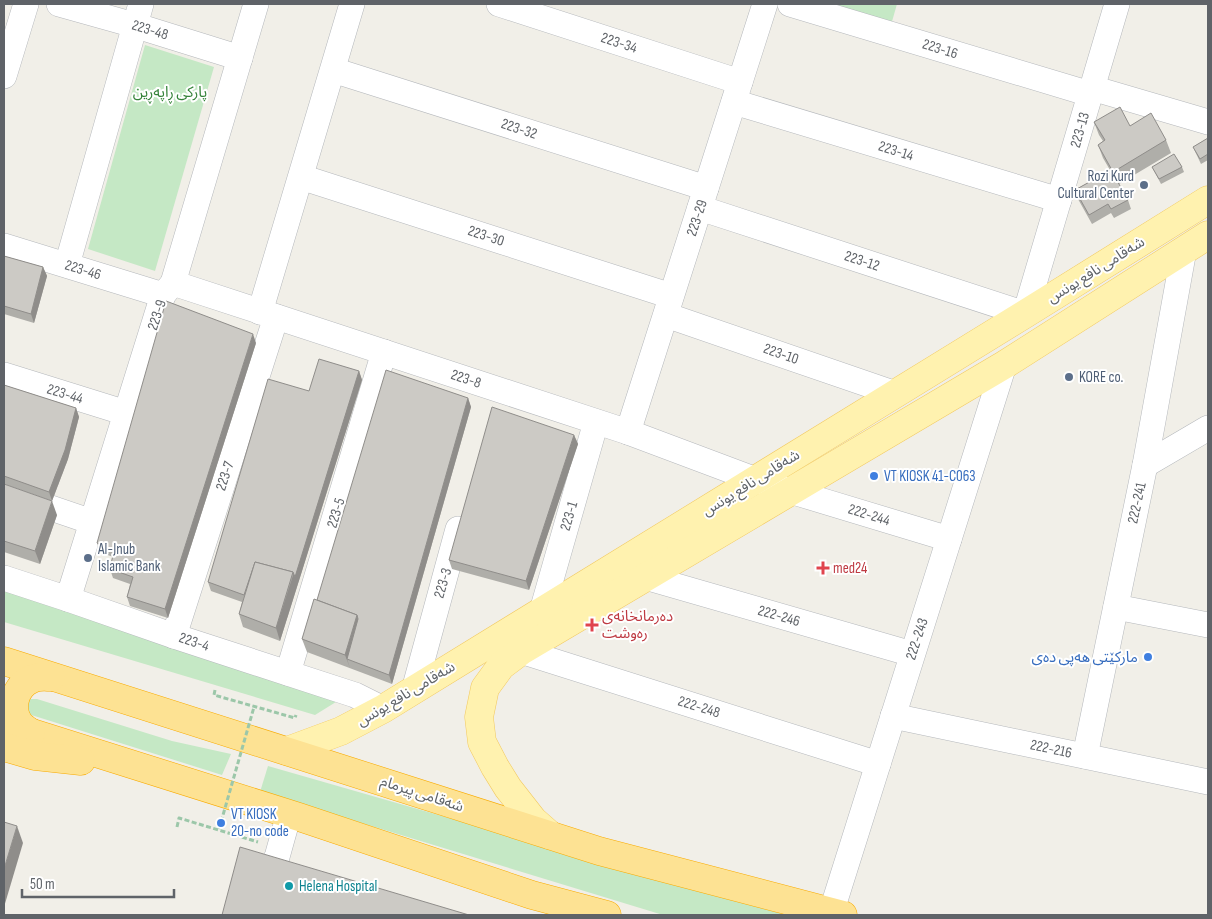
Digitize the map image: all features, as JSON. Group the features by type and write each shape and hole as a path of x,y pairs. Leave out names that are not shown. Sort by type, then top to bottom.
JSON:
{"highway":[{"name":"شەقامی پیرمام","path":"4,661 599,851 837,914"},
{"path":"31,733 19,722 15,714 14,700 18,691 28,681 37,677 51,677"},
{"path":"4,724 289,814 532,895 607,915"},
{"path":"4,747 35,756 140,767"}],"main road":[{"name":"شەقامی نافع یونس","path":"287,751 341,731 383,709 1208,200"},
{"name":"شەقامی نافع یونس","path":"550,835 533,820 508,788 494,768 482,742 479,717 485,688 501,666 521,651 1004,365 1208,235"},
{"path":"1025,314 1041,341"}],"street":[{"path":"4,76 11,27 26,4"},
{"name":"223-48","path":"60,4 138,14 240,58"},
{"name":"223-9","path":"68,598 126,413 168,289 256,4"},
{"name":"223-7","path":"174,636 268,314 301,176 352,4"},
{"name":"223-34","path":"499,4 737,92"},
{"name":"223-29","path":"628,432 765,4"},
{"name":"223-16","path":"790,4 1091,91 1208,122"},
{"name":"223-13","path":"1025,314 1117,4"},
{"path":"67,265 138,14"},
{"name":"223-32","path":"333,70 703,198"},
{"name":"223-14","path":"737,92 1059,200"},
{"name":"223-30","path":"301,176 668,306"},
{"name":"223-12","path":"703,198 1025,314"},
{"name":"223-46","path":"4,246 67,265 168,289"},
{"name":"222-241","path":"1085,756 1145,466 1184,250"},
{"name":"223-8","path":"168,289 268,314 384,352 494,399 596,422 628,432 756,480"},
{"name":"223-10","path":"668,306 896,394"},
{"name":"223-5","path":"288,673 384,352"},
{"name":"222-243","path":"837,914 878,764 1004,365"},
{"name":"223-44","path":"4,375 126,413"},
{"name":"223-1","path":"542,611 596,422"},
{"path":"1145,466 1208,428"},
{"name":"222-244","path":"756,480 790,492 949,539"},
{"path":"4,492 92,522"},
{"name":"223-3","path":"414,690 463,512"},
{"name":"222-246","path":"645,577 912,654"},
{"name":"223-4","path":"4,578 355,695 383,709"},
{"path":"1116,607 1208,625"},
{"name":"222-248","path":"521,651 878,764"},
{"name":"222-216","path":"893,716 1208,782"},
{"path":"276,915 268,896 268,873 277,856 289,814"}],"path":[{"path":"214,690 214,695 295,718 296,715"},
{"path":"219,830 254,707"},
{"path":"177,827 179,818 259,842"}],"green space":[{"path":"813,4 897,4 891,25"},
{"name":"پارکی ڕاپەڕین","path":"145,45 214,67 155,271 88,249"},
{"path":"4,583 344,697 315,715 4,622"},
{"path":"24,699 37,699 172,741 231,754 222,775 25,713"},
{"path":"268,766 786,915 663,915 260,792"}],"building":[{"path":"1120,107 1130,126 1151,113 1166,140 1113,172 1098,145 1105,140 1094,122"},
{"path":"1208,138 1208,154 1200,159 1193,147"},
{"path":"1174,154 1182,167 1159,179 1152,167"},
{"path":"1111,170 1128,200 1111,209 1108,204 1089,215 1075,190"},
{"path":"4,256 43,267 31,314 4,306"},
{"path":"166,301 253,334 165,609 127,597 133,577 110,569 114,550 97,543"},
{"path":"319,359 359,371 295,577 293,572 255,562 244,595 208,582 268,379 309,391"},
{"path":"386,370 468,398 389,675 347,659 358,619 357,615 317,600"},
{"path":"4,385 76,408 65,450 49,492 4,476"},
{"path":"492,407 574,435 526,581 449,560"},
{"path":"4,484 52,501 35,551 4,541"},
{"path":"255,562 293,572 276,628 239,614"},
{"path":"314,599 357,615 345,655 302,639"},
{"path":"4,822 17,826 4,869"},
{"name":"Helena Hospital","path":"240,847 469,915 222,915"}],"place":[{"name":"Rozi Kurd Cultural Center","path":"1144,185"},
{"name":"KORE co.","path":"1069,377"},
{"name":"VT KIOSK 41-C063","path":"874,476"},
{"name":"Al-Jnub Islamic Bank","path":"88,558"},
{"name":"med24","path":"823,568"},
{"name":"دەرمانخانەی رەوشت","path":"592,625"},
{"name":"مارکێتی هەپی دەی","path":"1148,657"},
{"name":"VT KIOSK 20-no code","path":"221,823"},
{"name":"Helena Hospital","path":"289,886"}]}
